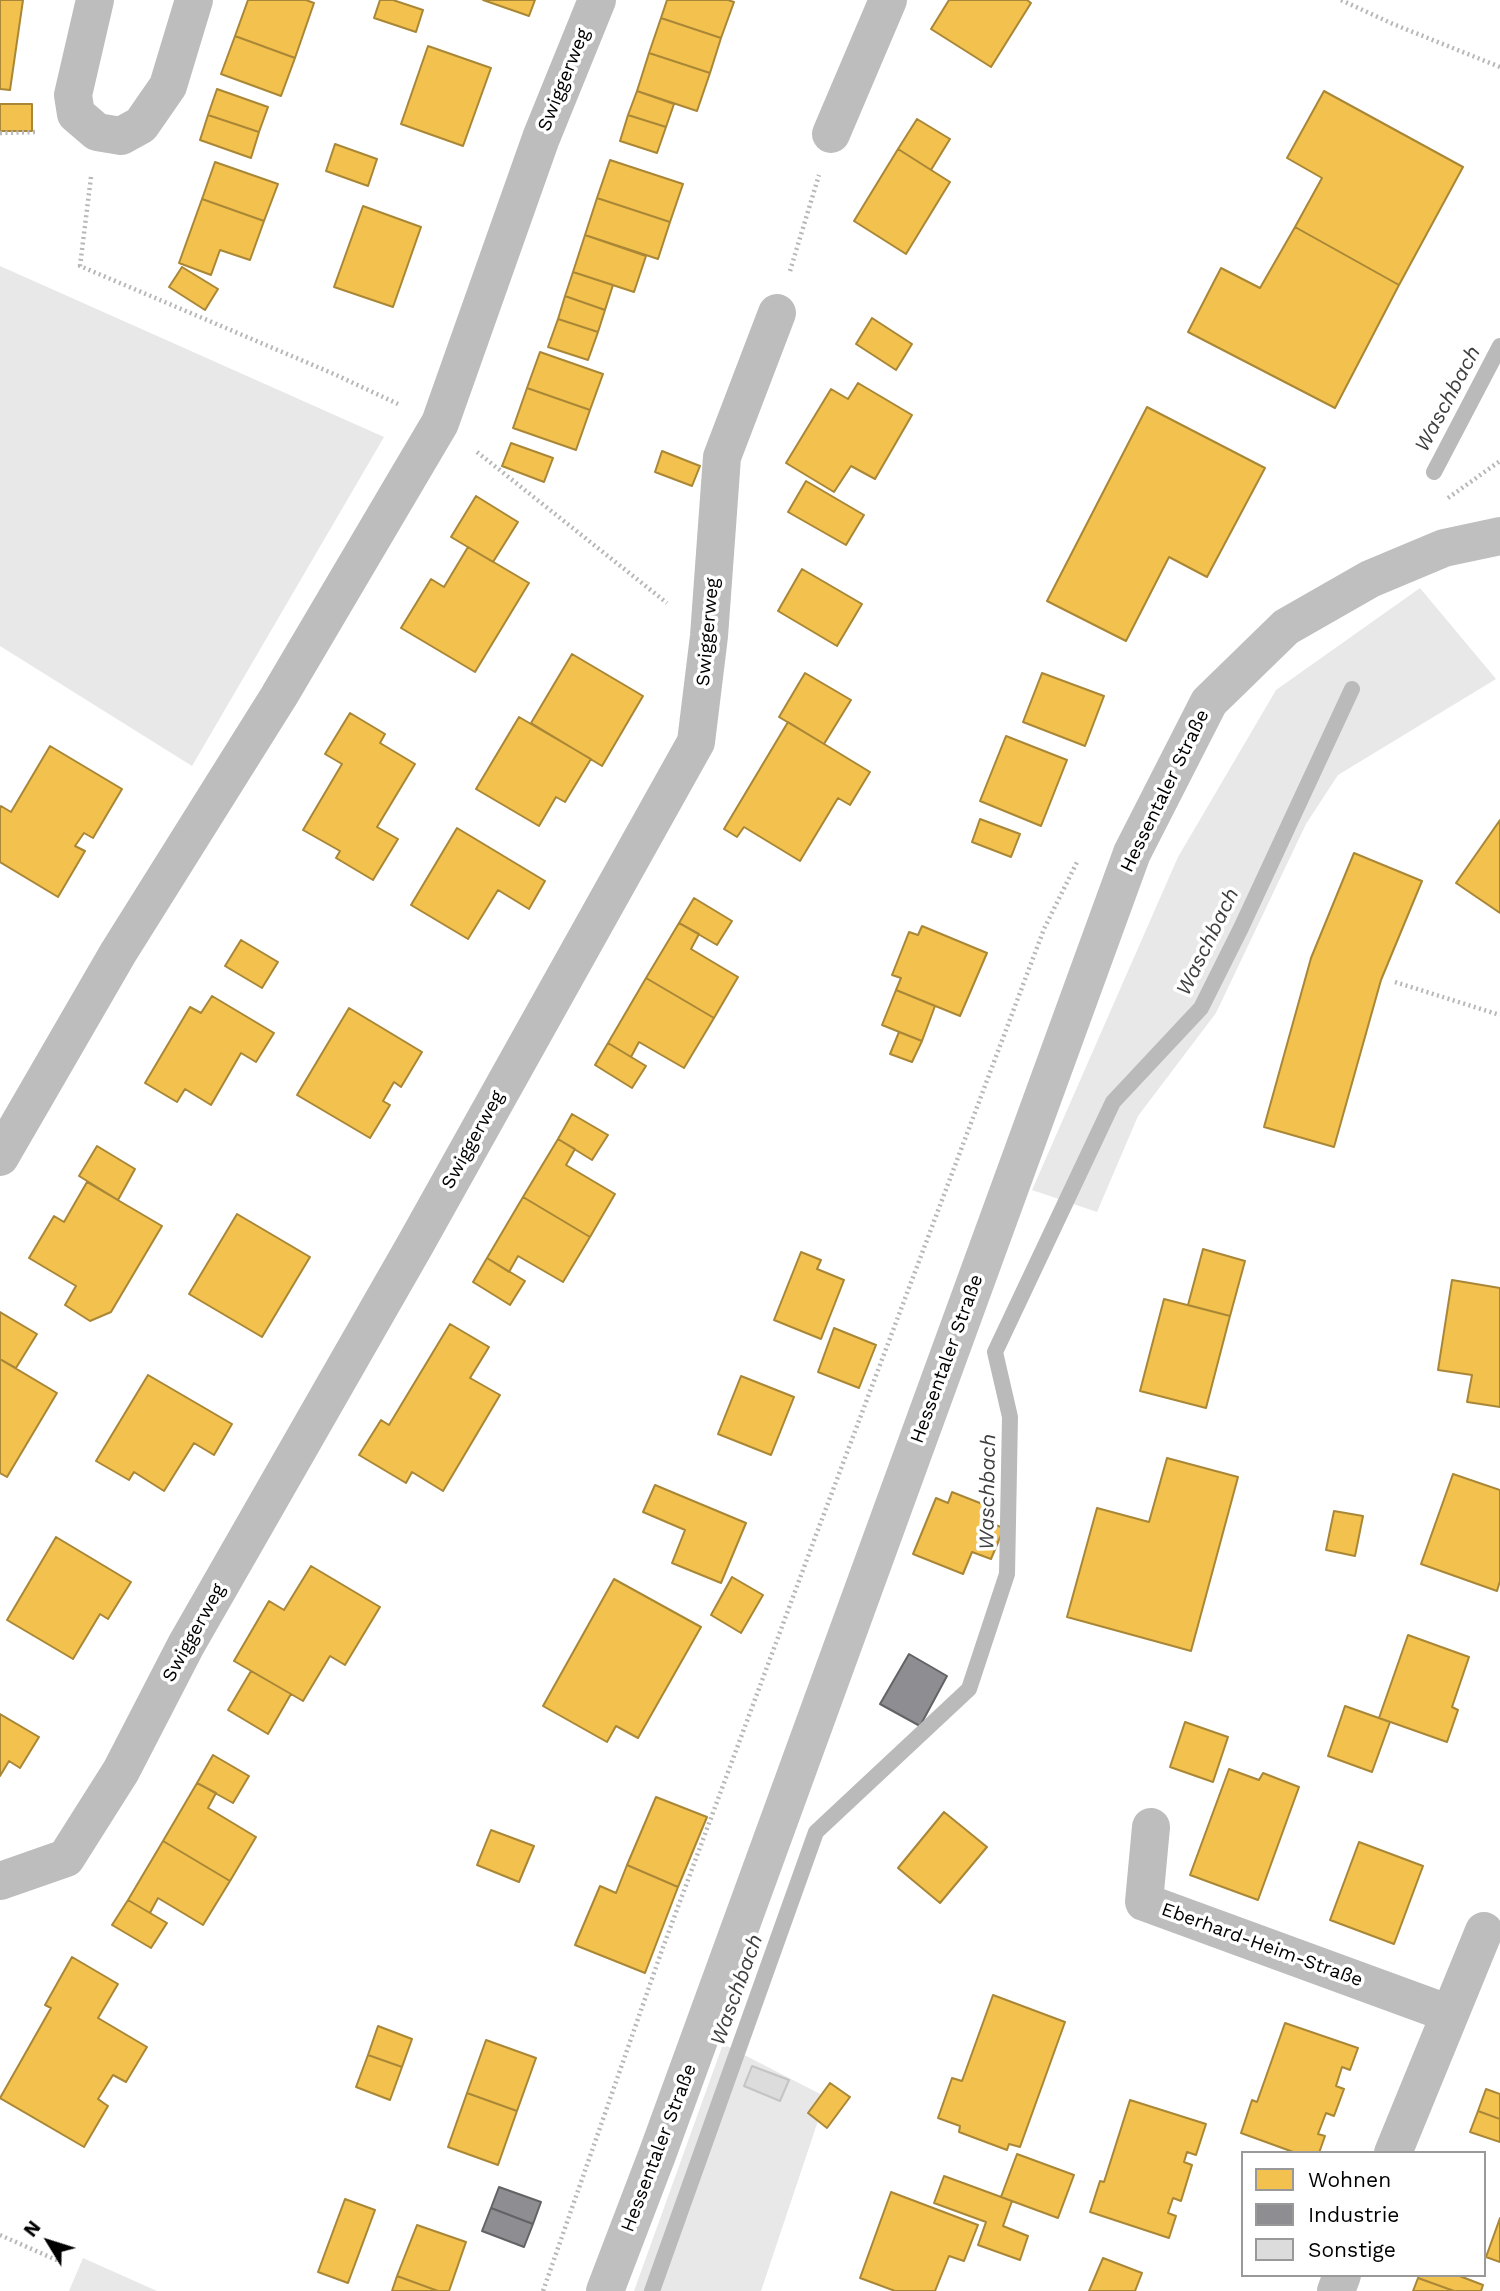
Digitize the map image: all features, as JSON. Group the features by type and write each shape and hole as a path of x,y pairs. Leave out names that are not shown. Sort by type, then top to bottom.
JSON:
{"main road":[{"name":"Hessentaler Straße","path":"1444,548 1500,507"},
{"name":"Hessentaler Straße","path":"605,2291 1132,853 1209,702 1286,627 1370,579 1444,548 1500,536"}],"street":[{"path":"95,0 73,95 76,114 97,132 121,136 141,125 168,86 194,0"},
{"name":"Swiggerweg","path":"0,1157 118,953 279,696 440,423 541,138 597,0"},
{"path":"831,134 888,0"},
{"name":"Swiggerweg","path":"0,1881 66,1858 121,1771 193,1633 696,742 709,636 722,457 777,313"},
{"name":"Eberhard-Heim-Straße","path":"1151,1827 1144,1902 1450,2014"},
{"path":"1394,2151 1484,1931"}],"path":[{"path":"1342,0 1393,24 1500,67"},
{"path":"97,132 80,266 334,374 440,423 709,636"},
{"path":"777,313 831,134"},
{"path":"1395,982 1500,1015"},
{"path":"0,2235 61,2262"}],"shaded area":[{"path":"0,266 384,437 192,766 0,646"},
{"path":"1420,588 1496,679 1338,775 1306,824 1216,1013 1138,1116 1097,1212 1032,1190 1178,857 1276,690"},
{"path":"723,2044 826,2097 761,2291 634,2291"},
{"path":"83,2258 157,2291 69,2291"}],"building: Wohnen":[{"path":"0,0 23,0 10,90 0,89"},
{"path":"248,0 306,0 314,3 295,58 235,36"},
{"path":"380,0 393,0 423,10 416,32 374,18"},
{"path":"483,0 535,0 529,16"},
{"path":"667,0 734,2 721,38 661,18"},
{"path":"949,0 1027,0 1031,3 991,67 931,29"},
{"path":"661,18 721,38 710,73 649,53"},
{"path":"235,36 295,58 281,96 221,74"},
{"path":"428,46 491,68 463,146 401,124"},
{"path":"649,53 710,73 697,111 637,91"},
{"path":"217,89 268,107 259,132 208,115"},
{"path":"637,91 674,104 666,127 628,115"},
{"path":"1324,91 1463,167 1399,285 1295,227 1322,178 1287,158"},
{"path":"0,104 32,104 32,131 0,131"},
{"path":"208,115 259,132 251,158 200,140"},
{"path":"628,115 666,127 657,153 620,141"},
{"path":"917,119 950,139 931,170 898,149"},
{"path":"335,144 377,159 368,186 326,171"},
{"path":"898,149 950,182 906,254 854,221"},
{"path":"610,160 683,184 670,222 597,198"},
{"path":"215,162 278,184 264,221 202,199"},
{"path":"597,198 670,222 658,259 585,235"},
{"path":"202,199 264,221 250,260 220,250 211,275 179,263"},
{"path":"363,206 421,227 393,307 334,287"},
{"path":"1295,227 1399,285 1335,408 1188,332 1221,268 1260,288"},
{"path":"585,235 646,256 634,292 573,272"},
{"path":"182,267 218,289 205,310 169,287"},
{"path":"573,272 613,285 605,310 565,296"},
{"path":"565,296 605,310 598,332 558,319"},
{"path":"872,318 912,344 896,370 856,344"},
{"path":"558,319 598,332 588,360 548,347"},
{"path":"540,352 603,374 590,410 527,388"},
{"path":"858,383 912,415 875,479 851,466 834,492 786,463 831,389 848,399"},
{"path":"527,388 590,410 576,450 513,428"},
{"path":"1147,407 1265,468 1207,577 1169,557 1126,641 1047,601"},
{"path":"511,443 553,458 544,482 502,466"},
{"path":"662,451 700,466 692,486 655,472"},
{"path":"806,481 864,515 846,545 788,512"},
{"path":"476,496 518,522 493,562 451,537"},
{"path":"468,547 529,583 475,672 401,628 431,579 444,587"},
{"path":"802,569 862,604 837,646 778,611"},
{"path":"572,654 643,696 602,766 531,723"},
{"path":"805,673 851,700 824,744 779,717"},
{"path":"1042,673 1104,696 1085,746 1023,722"},
{"path":"350,713 385,734 380,743 415,764 377,827 398,839 373,880 336,858 340,851 303,830 342,764 325,754"},
{"path":"519,717 591,759 565,802 556,797 539,826 476,789"},
{"path":"788,722 870,772 850,805 838,798 800,861 744,827 737,837 724,829"},
{"path":"1006,736 1067,760 1041,826 980,801"},
{"path":"50,746 122,789 93,838 84,833 75,846 85,851 58,897 0,862 0,808 1,806 11,812"},
{"path":"980,819 1020,834 1011,857 972,842"},
{"path":"1500,820 1500,913 1456,883"},
{"path":"457,828 545,881 529,909 498,890 468,939 411,905"},
{"path":"1354,853 1422,881 1381,980 1334,1147 1264,1127 1311,958"},
{"path":"694,898 732,921 717,945 679,923"},
{"path":"679,923 699,934 691,949 738,977 714,1018 646,978"},
{"path":"922,926 987,953 960,1016 896,990 901,978 892,975 909,932 918,935"},
{"path":"241,940 278,962 262,988 225,966"},
{"path":"646,978 714,1018 684,1068 639,1042 631,1057 608,1043"},
{"path":"896,990 935,1006 922,1041 882,1025"},
{"path":"212,996 274,1033 256,1062 241,1053 211,1105 185,1089 177,1102 145,1083 190,1007 201,1013"},
{"path":"349,1008 422,1052 401,1087 394,1082 383,1101 390,1105 370,1138 297,1095"},
{"path":"899,1032 922,1041 912,1062 890,1054"},
{"path":"608,1043 646,1066 632,1088 595,1065"},
{"path":"572,1114 608,1135 592,1160 558,1139"},
{"path":"558,1139 575,1149 566,1165 615,1194 590,1237 523,1197"},
{"path":"97,1146 135,1169 118,1200 79,1176"},
{"path":"87,1182 162,1226 111,1312 90,1321 65,1305 76,1286 29,1258 54,1216 64,1222"},
{"path":"523,1197 590,1237 563,1282 518,1256 509,1272 487,1258"},
{"path":"237,1214 310,1257 262,1337 189,1294"},
{"path":"1203,1249 1245,1261 1230,1316 1188,1305"},
{"path":"801,1252 821,1260 817,1269 844,1280 821,1339 774,1320"},
{"path":"487,1258 525,1281 510,1305 473,1282"},
{"path":"1452,1280 1500,1288 1500,1407 1467,1402 1472,1375 1438,1370"},
{"path":"1164,1299 1230,1316 1206,1408 1140,1391"},
{"path":"0,1312 37,1334 16,1368 0,1359"},
{"path":"450,1324 489,1347 470,1378 500,1395 443,1491 412,1472 406,1483 359,1455 381,1420 389,1425"},
{"path":"834,1328 876,1345 859,1388 818,1372"},
{"path":"0,1359 57,1393 7,1477 0,1473"},
{"path":"148,1375 232,1424 214,1455 194,1443 164,1491 134,1472 129,1480 96,1461"},
{"path":"741,1376 794,1397 771,1455 718,1434"},
{"path":"1167,1458 1238,1477 1191,1651 1067,1617 1097,1508 1149,1522"},
{"path":"1453,1474 1500,1490 1500,1581 1497,1591 1421,1564"},
{"path":"655,1485 746,1523 721,1583 672,1563 685,1530 643,1512"},
{"path":"952,1492 990,1507 984,1521 1004,1528 991,1559 972,1552 963,1574 913,1554 936,1498 948,1503"},
{"path":"1334,1511 1363,1516 1355,1556 1326,1550"},
{"path":"56,1537 131,1582 108,1619 100,1614 73,1659 7,1620"},
{"path":"311,1566 380,1607 345,1665 330,1656 303,1701 234,1661 269,1601 284,1610"},
{"path":"732,1577 763,1595 741,1633 711,1615"},
{"path":"614,1579 701,1627 638,1738 616,1726 607,1742 543,1706"},
{"path":"1408,1635 1469,1657 1452,1707 1458,1710 1447,1742 1379,1718"},
{"path":"251,1671 291,1694 268,1734 228,1710"},
{"path":"1345,1706 1390,1722 1372,1772 1328,1756"},
{"path":"0,1714 39,1737 20,1768 9,1761 0,1776"},
{"path":"1185,1722 1228,1737 1213,1782 1170,1767"},
{"path":"213,1755 249,1776 233,1803 197,1783"},
{"path":"1229,1769 1259,1780 1263,1773 1299,1787 1258,1900 1190,1875"},
{"path":"197,1783 216,1793 208,1808 256,1837 230,1881 163,1841"},
{"path":"656,1797 707,1817 678,1887 627,1865"},
{"path":"944,1812 987,1847 940,1903 898,1868"},
{"path":"491,1830 534,1846 519,1882 477,1865"},
{"path":"163,1841 230,1881 203,1925 158,1898 150,1913 128,1900"},
{"path":"1359,1842 1423,1866 1394,1944 1330,1920"},
{"path":"627,1865 678,1887 645,1973 575,1945 600,1886 616,1893"},
{"path":"128,1900 167,1923 151,1948 112,1925"},
{"path":"72,1957 118,1984 98,2018 147,2047 126,2082 113,2075 98,2099 108,2106 84,2147 0,2098 51,2008 45,2005"},
{"path":"993,1995 1065,2022 1020,2147 1009,2144 1007,2150 959,2132 960,2126 938,2118 952,2078 962,2081"},
{"path":"1285,2023 1358,2048 1350,2070 1342,2067 1336,2086 1344,2089 1334,2116 1326,2113 1318,2134 1325,2136 1320,2151 1290,2151 1241,2133 1252,2100 1257,2102"},
{"path":"378,2026 412,2039 402,2067 368,2055"},
{"path":"486,2040 536,2058 517,2111 467,2093"},
{"path":"368,2055 402,2067 390,2100 356,2087"},
{"path":"830,2083 850,2097 827,2128 808,2113"},
{"path":"1486,2089 1500,2094 1500,2119 1478,2111"},
{"path":"467,2093 517,2111 498,2165 448,2147"},
{"path":"1130,2100 1206,2124 1196,2155 1187,2152 1184,2162 1192,2165 1181,2201 1173,2198 1168,2213 1176,2216 1169,2238 1090,2212 1100,2181 1104,2182"},
{"path":"1478,2111 1500,2119 1500,2142 1470,2132"},
{"path":"1017,2154 1074,2175 1058,2218 1001,2197"},
{"path":"944,2176 1012,2201 1003,2226 1028,2236 1020,2260 978,2245 986,2222 934,2203"},
{"path":"891,2192 978,2225 964,2261 949,2256 935,2291 895,2291 860,2278"},
{"path":"345,2199 375,2210 348,2283 318,2272"},
{"path":"1500,2218 1500,2262 1486,2257"},
{"path":"417,2225 466,2242 449,2291 438,2291 397,2276"},
{"path":"1103,2258 1142,2273 1135,2291 1089,2291"},
{"path":"397,2276 438,2291 392,2291"},
{"path":"1462,2277 1483,2285 1481,2291 1454,2291 1418,2278"},
{"path":"1418,2278 1454,2291 1413,2291"}],"building: Industrie":[{"path":"909,1654 947,1676 920,1726 880,1704"},
{"path":"499,2187 541,2202 533,2224 491,2208"},
{"path":"491,2208 533,2224 524,2247 482,2231"}],"building: Sonstige":[{"path":"752,2066 789,2080 780,2101 744,2086"}],"waterway":[{"name":"Waschbach","path":"1434,472 1500,346"},
{"name":"Waschbach","path":"652,2291 816,1832 969,1689 1007,1574 1010,1417 995,1352 1113,1102 1201,1008 1352,689"}]}
